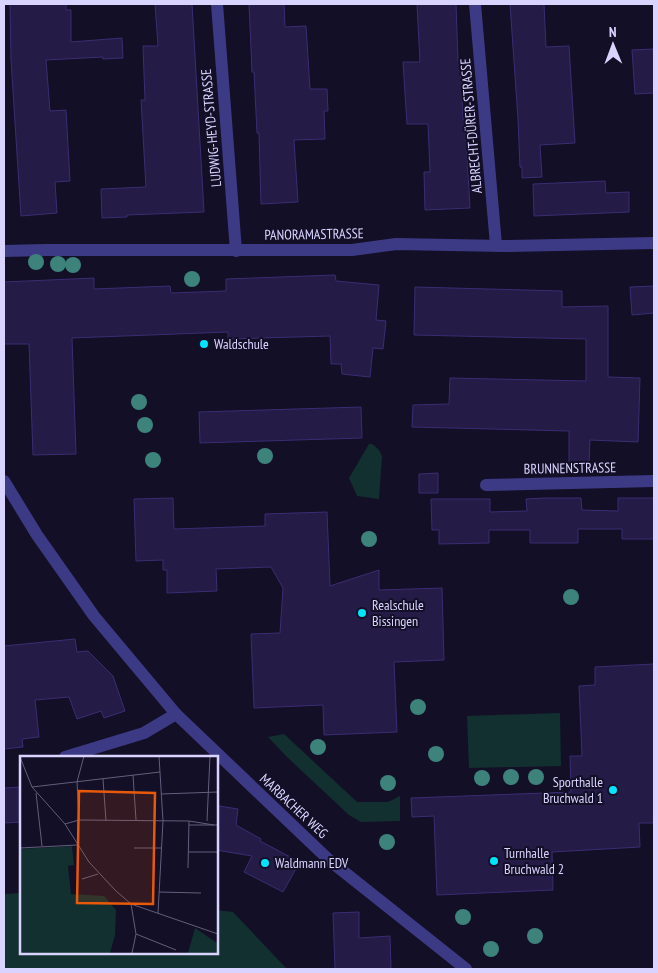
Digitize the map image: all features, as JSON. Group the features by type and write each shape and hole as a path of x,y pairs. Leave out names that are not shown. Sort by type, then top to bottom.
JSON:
{"street":[{"name":"LUDWIG-HEYD-STRASSE","path":"217,4 236,251"},
{"name":"ALBRECHT-DÜRER-STRASSE","path":"475,4 496,245"},
{"name":"PANORAMASTRASSE","path":"4,252 46,250 352,250 396,244 654,243"},
{"name":"MARBACHER WEG","path":"4,481 37,535 94,616 176,714 329,860 466,969"},
{"name":"BRUNNENSTRASSE","path":"486,485 654,481"},
{"path":"68,756 144,733 176,714"}],"green space":[{"path":"369,444 375,446 382,456 379,499 357,496 349,478"},
{"path":"560,713 561,766 469,768 467,716"},
{"path":"284,734 357,802 388,802 400,796 400,821 361,822 349,815 268,737"},
{"path":"20,893 20,953 218,953 218,910 233,912 287,969 4,969 4,894"}],"building":[{"path":"10,4 66,4 66,10 71,10 71,42 122,38 123,58 103,59 103,57 46,60 50,111 66,110 70,181 55,182 57,213 21,216 11,60"},
{"path":"155,4 192,4 204,212 127,215 127,217 102,218 101,189 146,187 141,100 145,100 143,46 158,46"},
{"path":"249,4 284,4 285,27 306,26 310,89 327,89 328,111 324,111 325,139 294,140 298,202 261,204 259,133 257,133 254,72 252,72"},
{"path":"417,4 456,4 458,61 460,61 463,119 465,119 470,208 425,210 424,172 430,172 428,124 407,124 403,62 420,62"},
{"path":"510,4 544,4 546,47 569,46 575,143 540,145 542,177 522,178"},
{"path":"654,49 654,93 635,94 632,50"},
{"path":"605,181 606,193 629,192 629,212 534,216 533,184"},
{"path":"335,275 336,281 379,285 376,320 386,321 383,349 373,348 370,377 342,374 341,364 331,364 330,336 228,339 228,332 72,338 76,454 33,455 29,344 4,344 4,282 94,278 94,289 170,286 171,293 226,291 226,279"},
{"path":"654,286 654,313 632,315 630,287"},
{"path":"415,287 562,291 562,307 608,306 608,377 640,378 638,442 590,440 589,464 569,464 569,431 412,427 413,405 449,404 450,378 586,381 586,339 414,335"},
{"path":"361,407 362,438 200,443 199,412"},
{"path":"438,473 438,493 419,493 419,474"},
{"name":"Realschule Bissingen","path":"173,498 174,529 265,526 265,514 327,512 330,586 379,570 379,590 442,588 444,660 394,662 397,732 324,735 323,705 254,708 251,634 280,633 283,588 271,567 216,569 217,591 167,593 167,570 163,570 163,560 136,561 134,499"},
{"path":"581,498 582,510 618,511 618,498 654,498 654,539 622,539 622,529 578,529 578,543 530,543 530,530 489,530 489,543 439,544 439,530 432,530 431,499 490,499 490,512 527,511 526,499"},
{"path":"75,639 77,652 88,651 113,676 125,711 104,718 101,711 77,719 69,697 35,700 39,737 22,739 23,747 4,749 4,646"},
{"path":"654,664 654,823 639,823 640,847 552,852 553,890 437,895 434,816 412,817 411,798 571,792 570,756 582,756 579,686 595,685 595,667"},
{"path":"20,787 20,822 4,823 4,788"},
{"path":"219,807 238,809 236,825 261,839 260,841 296,860 295,863 293,862 298,865 283,892 244,872 252,856 218,850"},
{"path":"359,912 359,938 390,936 391,969 335,969 333,913"}],"place":[{"name":"Waldschule","path":"204,344"},
{"name":"Realschule Bissingen","path":"362,613"},
{"name":"Sporthalle Bruchwald 1","path":"613,790"},
{"name":"Turnhalle Bruchwald 2","path":"494,861"},
{"name":"Waldmann EDV","path":"265,863"}]}
